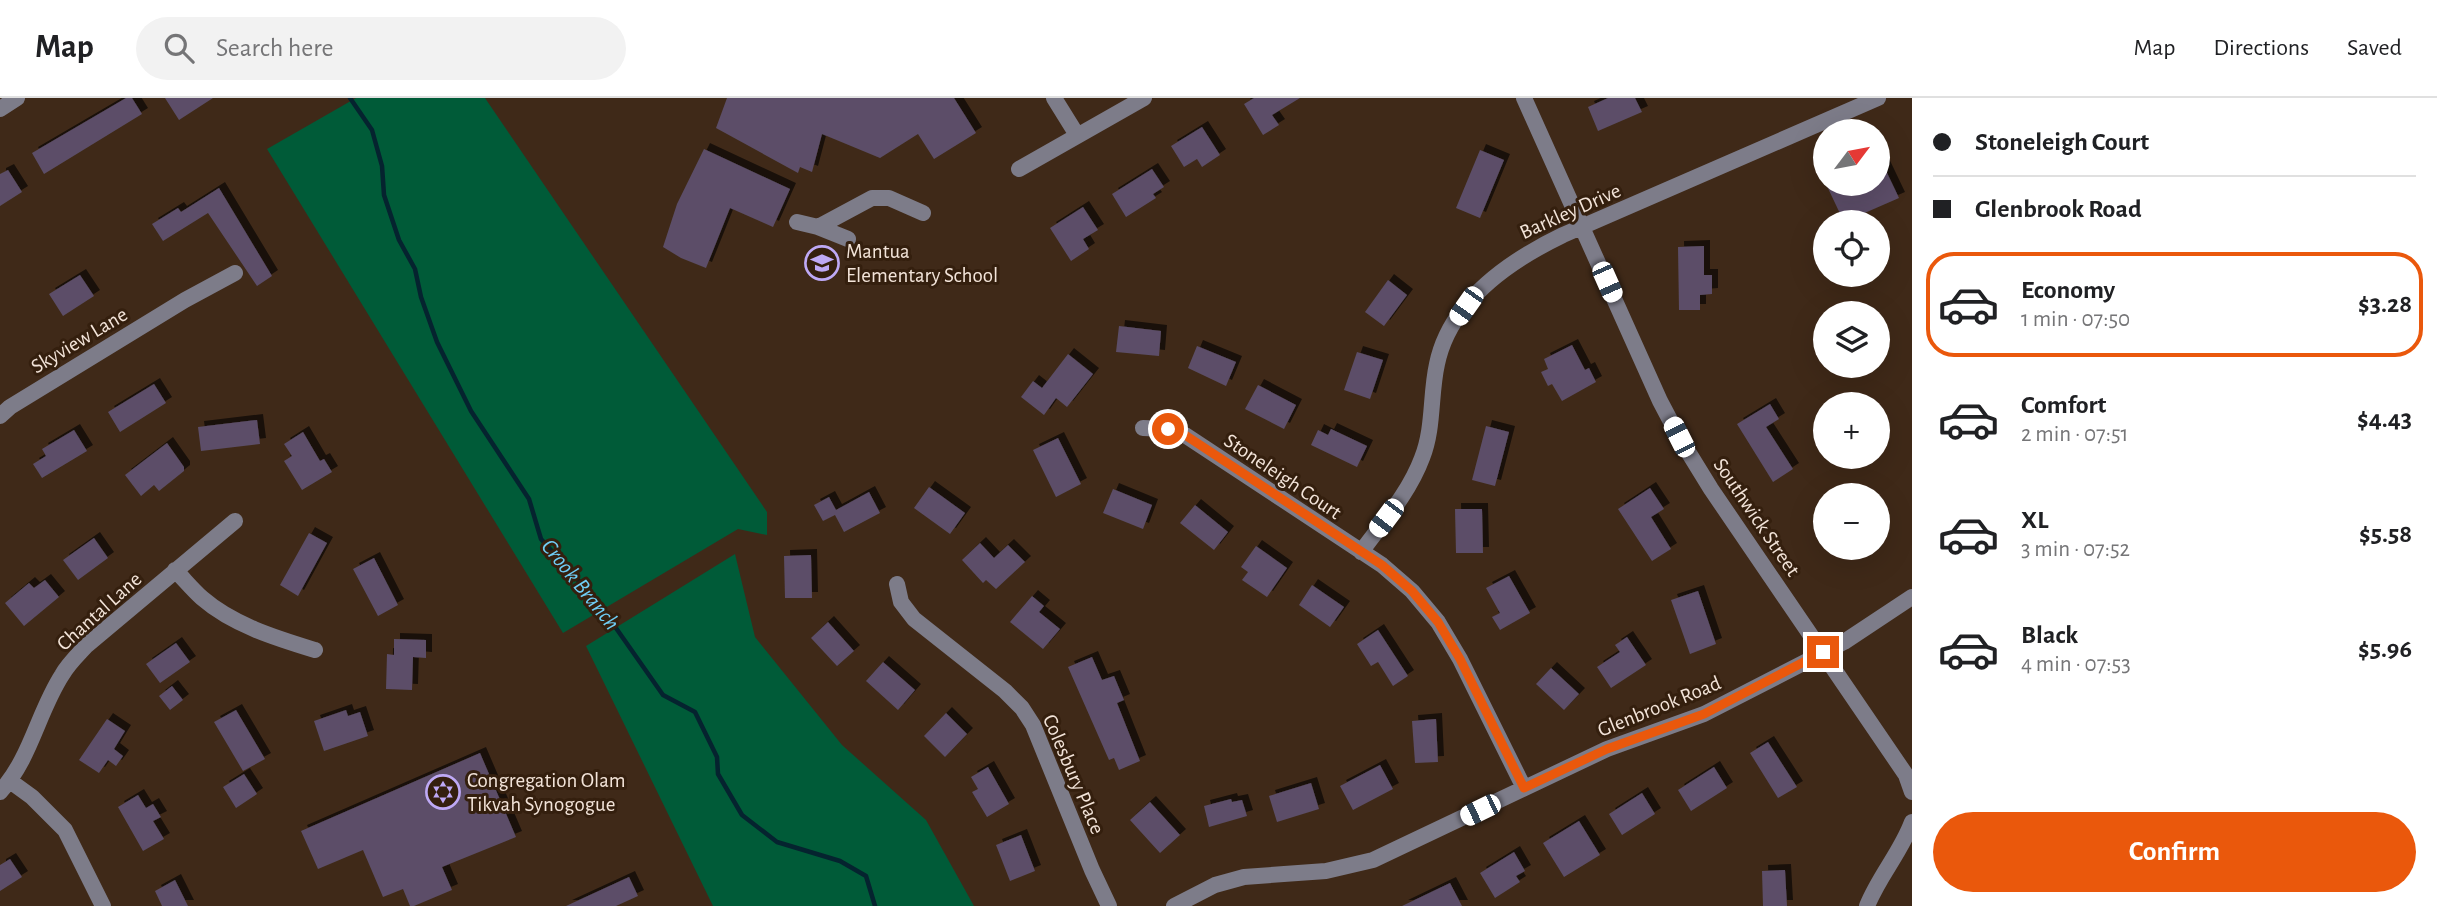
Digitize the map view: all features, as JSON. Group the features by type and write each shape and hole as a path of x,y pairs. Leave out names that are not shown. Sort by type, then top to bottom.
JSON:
{"street":[{"path":"0,108 17,98"},
{"path":"1054,98 1077,135"},
{"path":"1019,169 1144,98"},
{"name":"Southwick Street","path":"1524,98 1679,437 1906,775 1912,792"},
{"name":"Barkley Drive","path":"1361,552 1399,501 1421,461 1430,429 1437,360 1445,338 1456,320 1480,290 1511,263 1530,251 1878,98"},
{"path":"818,227 873,198 888,198 923,214"},
{"path":"797,222 848,239"},
{"name":"Skyview Lane","path":"0,416 10,407 146,323 235,273"},
{"name":"Stoneleigh Court","path":"1143,428 1168,429 1185,435 1382,565 1412,591 1438,622 1460,659 1524,788"},
{"name":"Chantal Lane","path":"5,786 31,744 55,686 70,663 87,645 235,521"},
{"path":"175,570 217,609 257,630 315,650"},
{"name":"Colesbury Place","path":"897,584 901,602 914,619 1005,691 1028,716 1041,740 1092,870 1110,906"},
{"name":"Glenbrook Road","path":"1174,906 1215,885 1244,877 1326,871 1373,860 1607,749 1704,714 1844,642 1912,597"},
{"path":"5,786 32,797 65,830 103,906"},
{"path":"1867,906 1873,890 1906,838 1912,822"}],"green space":[{"path":"356,98 485,98 767,512 767,535 738,529 563,633 267,149"},
{"path":"735,554 755,637 842,745 926,820 974,906 713,906 586,646"}],"building":[{"path":"126,98 132,98 142,114 44,174 32,153"},
{"path":"165,98 213,98 179,120"},
{"path":"727,98 954,98 976,133 934,159 918,134 880,158 822,134 812,172 800,167 798,173 716,128"},
{"path":"1254,98 1300,98 1272,115 1279,125 1263,135 1244,104"},
{"path":"1608,98 1635,98 1642,112 1598,131 1588,107"},
{"path":"1202,127 1220,155 1202,167 1197,159 1184,167 1171,146"},
{"path":"704,149 790,189 773,227 730,208 706,268 663,247 677,204"},
{"path":"1480,150 1504,160 1480,218 1456,208"},
{"path":"1152,169 1164,187 1153,194 1156,198 1126,217 1112,194"},
{"path":"8,170 22,192 0,206 0,174"},
{"path":"1890,179 1899,198 1872,210 1838,210 1832,196 1890,196"},
{"path":"219,188 272,276 257,286 208,213 163,241 152,224 178,208 181,212"},
{"path":"1083,207 1098,230 1083,239 1089,249 1071,261 1050,228"},
{"path":"1704,246 1704,275 1712,275 1712,294 1700,295 1700,310 1679,310 1678,247"},
{"path":"80,275 94,296 63,316 49,294"},
{"path":"1388,280 1407,295 1384,326 1365,312"},
{"path":"1119,326 1161,331 1159,356 1116,352"},
{"path":"1572,345 1585,370 1589,368 1596,382 1562,401 1552,384 1548,386 1541,372 1548,369 1544,359"},
{"path":"1197,346 1236,362 1226,386 1188,368"},
{"path":"1357,352 1383,360 1370,399 1344,390"},
{"path":"1068,354 1093,374 1067,407 1056,398 1044,415 1021,397 1033,381 1042,388"},
{"path":"154,384 166,403 120,432 108,412"},
{"path":"1258,385 1296,405 1284,429 1245,409"},
{"path":"1770,404 1779,419 1766,427 1793,469 1773,482 1737,424"},
{"path":"257,420 260,444 201,451 198,427"},
{"path":"1486,426 1509,432 1495,486 1472,480"},
{"path":"1331,429 1367,446 1357,467 1311,445 1318,430 1328,435"},
{"path":"74,430 87,451 42,478 33,464 46,456 42,449"},
{"path":"303,432 320,461 324,459 332,472 302,490 284,461 292,456 284,444"},
{"path":"1058,438 1081,484 1056,497 1033,450"},
{"path":"167,443 184,471 159,491 154,485 141,496 125,475"},
{"path":"929,487 965,513 950,534 914,508"},
{"path":"1650,488 1664,509 1651,517 1671,549 1652,561 1618,509"},
{"path":"1113,489 1152,505 1143,529 1103,513"},
{"path":"869,492 880,513 844,532 835,515 823,521 814,505 829,497 836,510"},
{"path":"1195,505 1228,532 1214,550 1180,523"},
{"path":"1455,509 1482,509 1483,553 1456,553"},
{"path":"309,533 327,543 298,596 280,585"},
{"path":"94,538 108,558 78,580 63,560"},
{"path":"980,543 994,558 1008,545 1025,562 996,589 986,580 983,583 962,560"},
{"path":"1256,546 1287,568 1267,597 1242,580 1248,572 1241,567"},
{"path":"811,555 812,598 785,598 784,556"},
{"path":"374,558 398,605 378,616 353,569"},
{"path":"1509,576 1530,613 1500,630 1492,617 1500,613 1486,588"},
{"path":"45,580 59,597 24,626 5,603 29,583 34,588"},
{"path":"1312,585 1344,607 1330,627 1299,605"},
{"path":"1698,591 1716,644 1690,654 1671,600"},
{"path":"1032,596 1044,606 1039,612 1060,629 1043,649 1010,622"},
{"path":"828,622 854,651 837,666 811,638"},
{"path":"1378,630 1408,676 1393,686 1378,662 1371,666 1357,644"},
{"path":"1627,637 1646,665 1611,688 1597,667 1620,652 1615,645"},
{"path":"394,639 426,640 426,658 413,657 412,690 386,689 387,654 394,655"},
{"path":"176,643 190,662 160,683 146,664"},
{"path":"1092,657 1102,680 1114,676 1124,700 1117,703 1140,761 1119,770 1114,758 1109,760 1068,667"},
{"path":"883,662 915,690 898,710 866,681"},
{"path":"1551,668 1579,694 1564,710 1536,684"},
{"path":"172,686 183,700 170,710 159,696"},
{"path":"236,710 265,759 243,771 214,722"},
{"path":"346,710 348,716 360,712 368,736 324,751 314,721"},
{"path":"946,713 967,734 945,757 924,736"},
{"path":"107,719 125,731 114,749 123,756 116,766 108,760 99,773 79,760"},
{"path":"1436,719 1438,762 1415,763 1412,721"},
{"path":"1768,742 1797,787 1778,798 1750,753"},
{"name":"Congregation Olam Tikvah Synogogue","path":"480,753 516,837 442,867 452,890 414,906 410,906 403,889 383,897 363,850 318,869 301,831"},
{"path":"1380,765 1393,789 1353,810 1340,786"},
{"path":"988,767 1009,804 987,817 972,792 978,789 971,777"},
{"path":"1714,767 1727,788 1691,811 1678,790"},
{"path":"244,774 257,794 236,808 223,787"},
{"path":"1311,783 1319,809 1277,822 1269,796"},
{"path":"1642,793 1655,814 1622,835 1609,814"},
{"path":"138,795 146,808 153,804 161,817 153,821 164,839 143,851 118,807"},
{"path":"1231,799 1232,802 1242,800 1247,816 1209,827 1204,806"},
{"path":"1150,802 1180,835 1160,853 1130,820"},
{"path":"1579,821 1600,855 1564,877 1543,843"},
{"path":"1021,835 1035,871 1010,881 996,845"},
{"path":"1514,852 1525,871 1516,876 1520,882 1495,898 1480,873"},
{"path":"10,859 22,877 0,891 0,865"},
{"path":"1785,870 1787,906 1763,906 1762,871"},
{"path":"629,877 638,896 616,906 566,906"},
{"path":"175,880 188,906 162,906 155,891"},
{"path":"1450,883 1462,906 1402,906"}],"waterway":[{"name":"Crook Branch","path":"350,98 372,130 382,166 384,195 399,240 415,269 421,297 437,342 471,411 529,499 541,539 597,601 663,695 695,712 717,757 718,774 742,815 777,842 840,861 866,876 875,906"}],"place":[{"name":"Mantua Elementary School","path":"822,263"},
{"name":"Congregation Olam Tikvah Synogogue","path":"443,792"}],"route":[{"path":"1168,429 1185,435 1382,565 1426,605 1460,659 1524,788 1607,749 1704,714 1823,652"}]}
